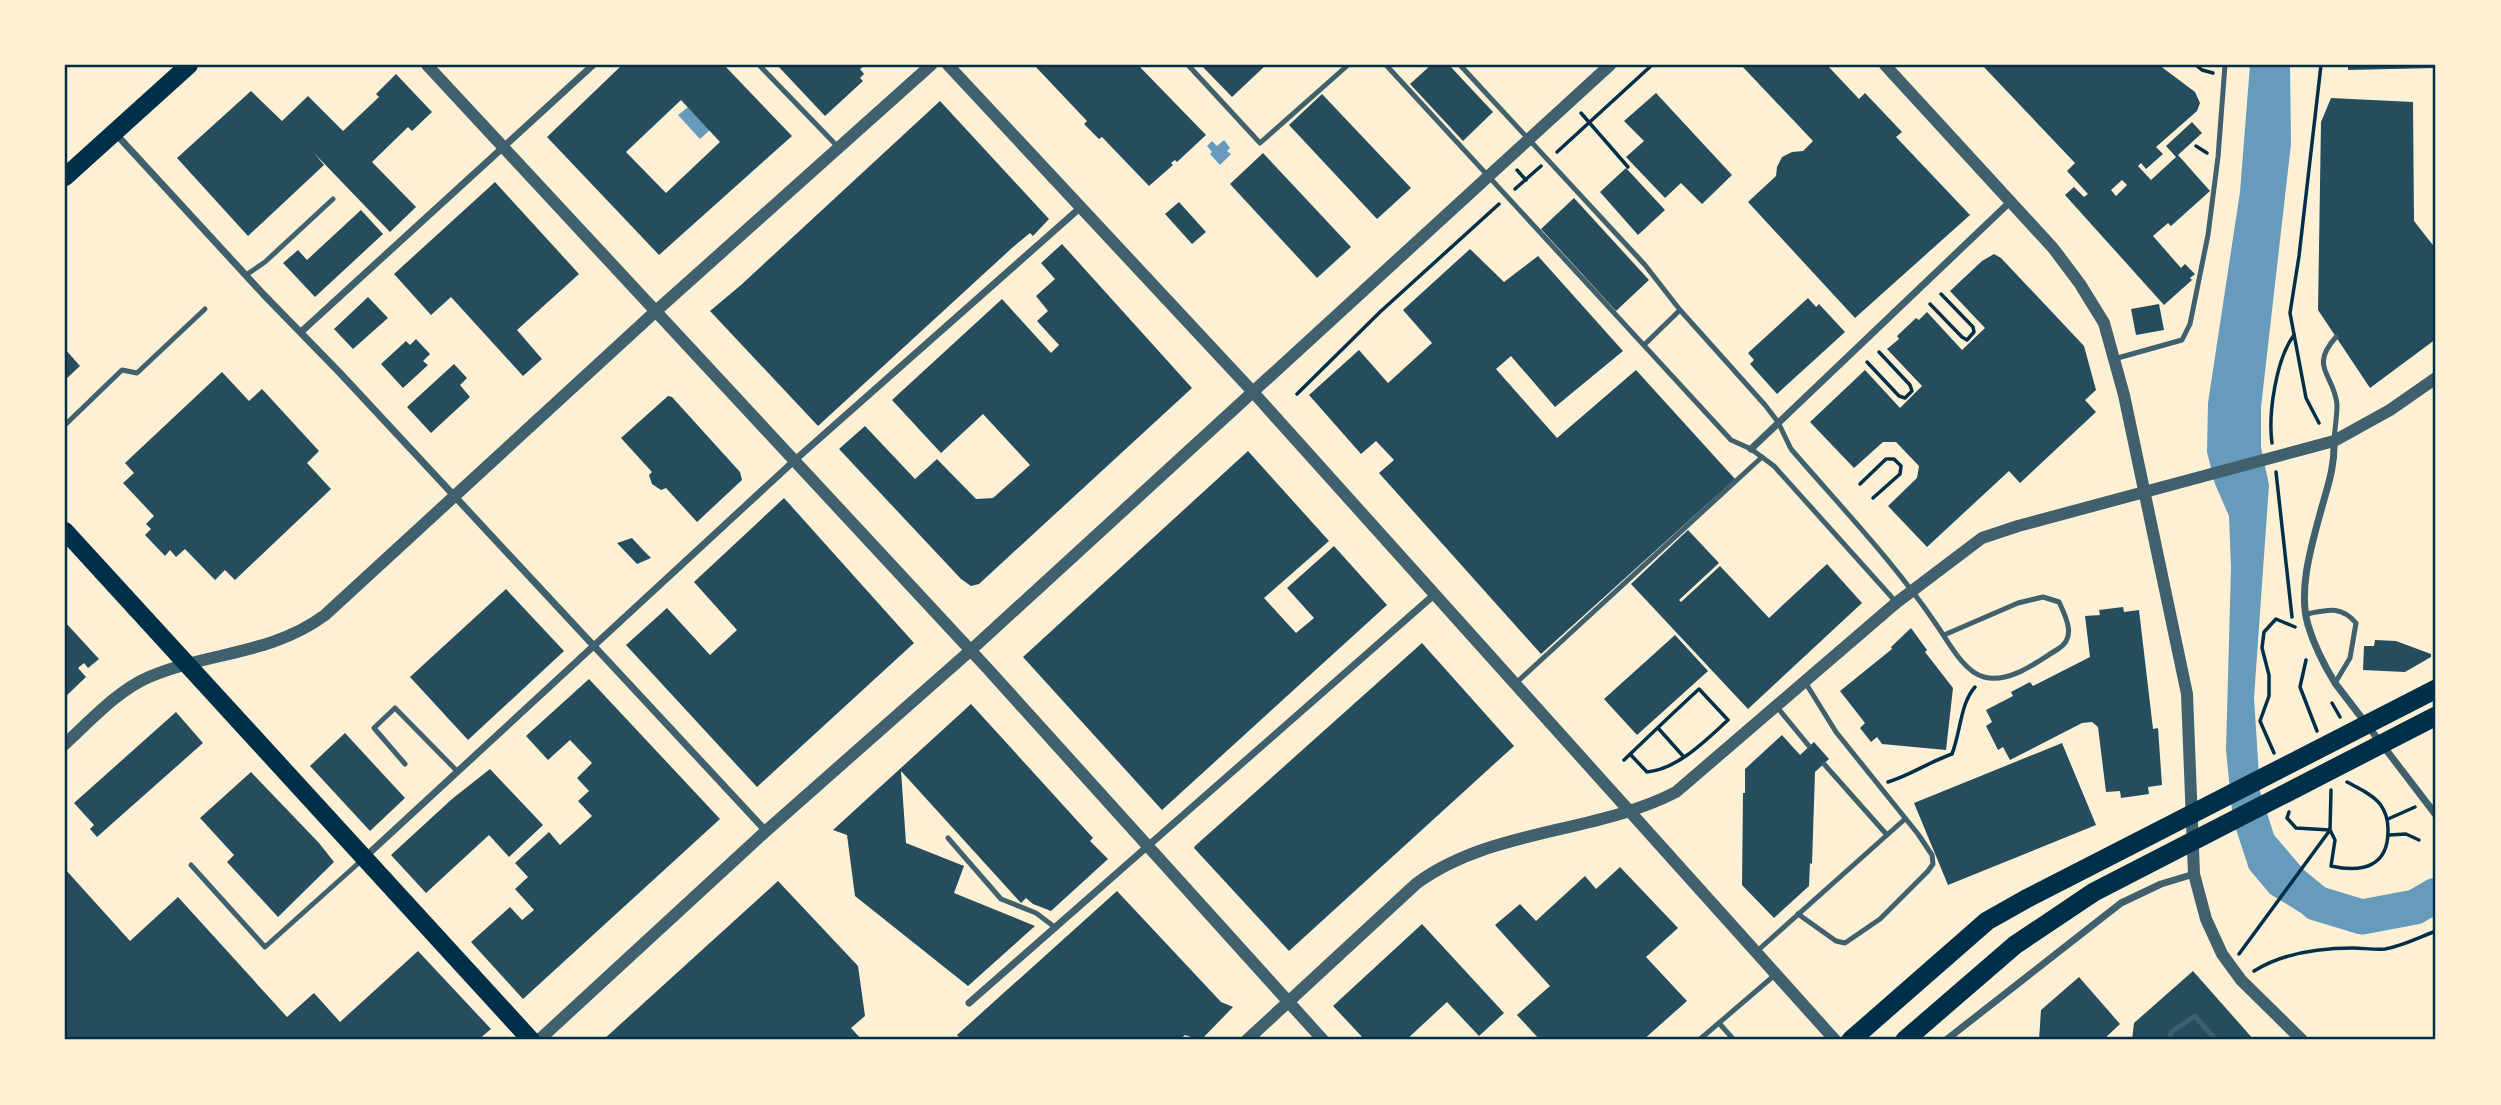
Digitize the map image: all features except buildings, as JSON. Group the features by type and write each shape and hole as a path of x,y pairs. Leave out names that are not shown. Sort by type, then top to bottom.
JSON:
{"highway":[{"path":"1851,1040 1987,921 2436,689"},
{"path":"1905,1040 2015,945 2094,892 2436,716"}],"main road":[{"path":"65,177 189,65"},
{"path":"65,531 531,1040"}],"street":[{"path":"427,65 971,650 1323,1040"},
{"path":"301,332 593,65"},
{"path":"65,744 111,703 146,678 187,664 278,641 306,628 325,615 656,311 931,65"},
{"path":"948,65 1253,392 1835,1040"},
{"path":"539,1040 766,831 971,650 1610,65"},
{"path":"1885,65 2053,248 2104,323 2145,491 2187,694 2194,874 2206,919 2222,954 2241,980 2302,1040"},
{"path":"115,132 766,831"},
{"path":"1751,449 2011,201"},
{"path":"364,858 795,460 1081,207"},
{"path":"1247,1040 1419,881 1441,868 1465,855 1496,845 1580,826 1654,803 1676,792 1896,603 1982,538 2334,441 2390,410 2436,378"},
{"path":"2334,441 2335,462 2310,556 2305,604 2308,624 2322,660 2335,683 2436,815"},
{"path":"969,1003 1435,594"},
{"path":"1946,1040 2121,903 2161,884 2194,874"}],"lane":[{"path":"759,65 839,148"},
{"path":"1188,65 1260,143 1348,65"},
{"path":"1386,65 1731,440 1751,449 1774,466 1896,603"},
{"path":"1460,65 1645,265 1680,310 1778,422 1791,449 1913,590 1944,635 1967,666 1983,677 2000,678 2018,672 2063,646 2068,638 2068,622 2059,602 2043,597 2018,603 1944,635"},
{"path":"2114,359 2182,340 2190,324 2210,222 2225,65"},
{"path":"246,275 265,262 333,199"},
{"path":"65,425 122,370 137,373 205,309"},
{"path":"1644,345 1680,310"},
{"path":"2334,441 2337,403 2323,367 2325,349 2336,337"},
{"path":"1515,684 1762,457"},
{"path":"2306,614 2330,609 2348,613 2356,623 2350,658 2335,683"},
{"path":"1798,914 1836,941 1845,943 1880,919 1933,864 1932,855 1918,834 1836,732 1805,681"},
{"path":"1777,707 1809,746"},
{"path":"405,764 374,728 395,708 457,771"},
{"path":"1824,764 1887,835"},
{"path":"1756,952 1905,820"},
{"path":"948,838 1001,899 1036,914 1056,928"},
{"path":"191,865 265,947 364,858"},
{"path":"1699,1040 1776,974"},
{"path":"2170,1040 2171,1032 2195,1016 2216,1040"},
{"path":"1719,1023 1734,1040"}],"path":[{"path":"1557,152 1652,65"},
{"path":"2196,65 2202,70 2223,76"},
{"path":"2319,422 2306,398 2290,313 2321,65"},
{"path":"1570,101 1628,167"},
{"path":"1297,394 1380,312 1543,164"},
{"path":"1517,170 1526,180"},
{"path":"1930,304 1967,340 1975,332 1973,327 1941,293"},
{"path":"1867,362 1899,396 1905,398 1912,391 1910,385 1878,352"},
{"path":"1860,484 1886,460 1894,458 1901,466 1900,474 1873,498"},
{"path":"2278,761 2260,721 2269,696 2269,675 2262,648 2264,632 2276,619 2295,626"},
{"path":"2306,660 2300,687 2318,733"},
{"path":"1878,785 1907,776 1932,761 1952,754 1960,735 1965,698 1983,677"},
{"path":"1624,760 1630,754 1699,689 1728,720 1684,757 1656,771 1647,772 1630,754"},
{"path":"1658,728 1684,757"},
{"path":"2330,830 2335,840 2331,866 2357,869 2375,863 2384,854 2389,835 2388,819 2377,800 2344,780"},
{"path":"2388,819 2425,802"},
{"path":"2292,803 2287,818 2296,828 2330,830"},
{"path":"2231,967 2258,926 2330,830"},
{"path":"2389,835 2406,834 2419,840"},
{"path":"2241,980 2267,963 2305,951 2384,949 2402,945 2436,931"}],"water":[{"path":"2250,65 2290,65 2291,144 2261,407 2261,447 2269,485 2254,698 2260,791 2274,835 2304,870 2361,917 2338,925 2301,913 2270,894 2249,869 2233,820 2226,750 2231,568 2229,516 2215,484 2207,452 2208,403 2240,192"},
{"path":"692,104 713,127 700,139 678,115"},
{"path":"1224,140 1230,148 1227,151 1231,154 1220,165 1207,146 1212,141 1217,146"}],"waterway":[{"path":"2316,903 2362,917 2415,907 2436,895"}]}
